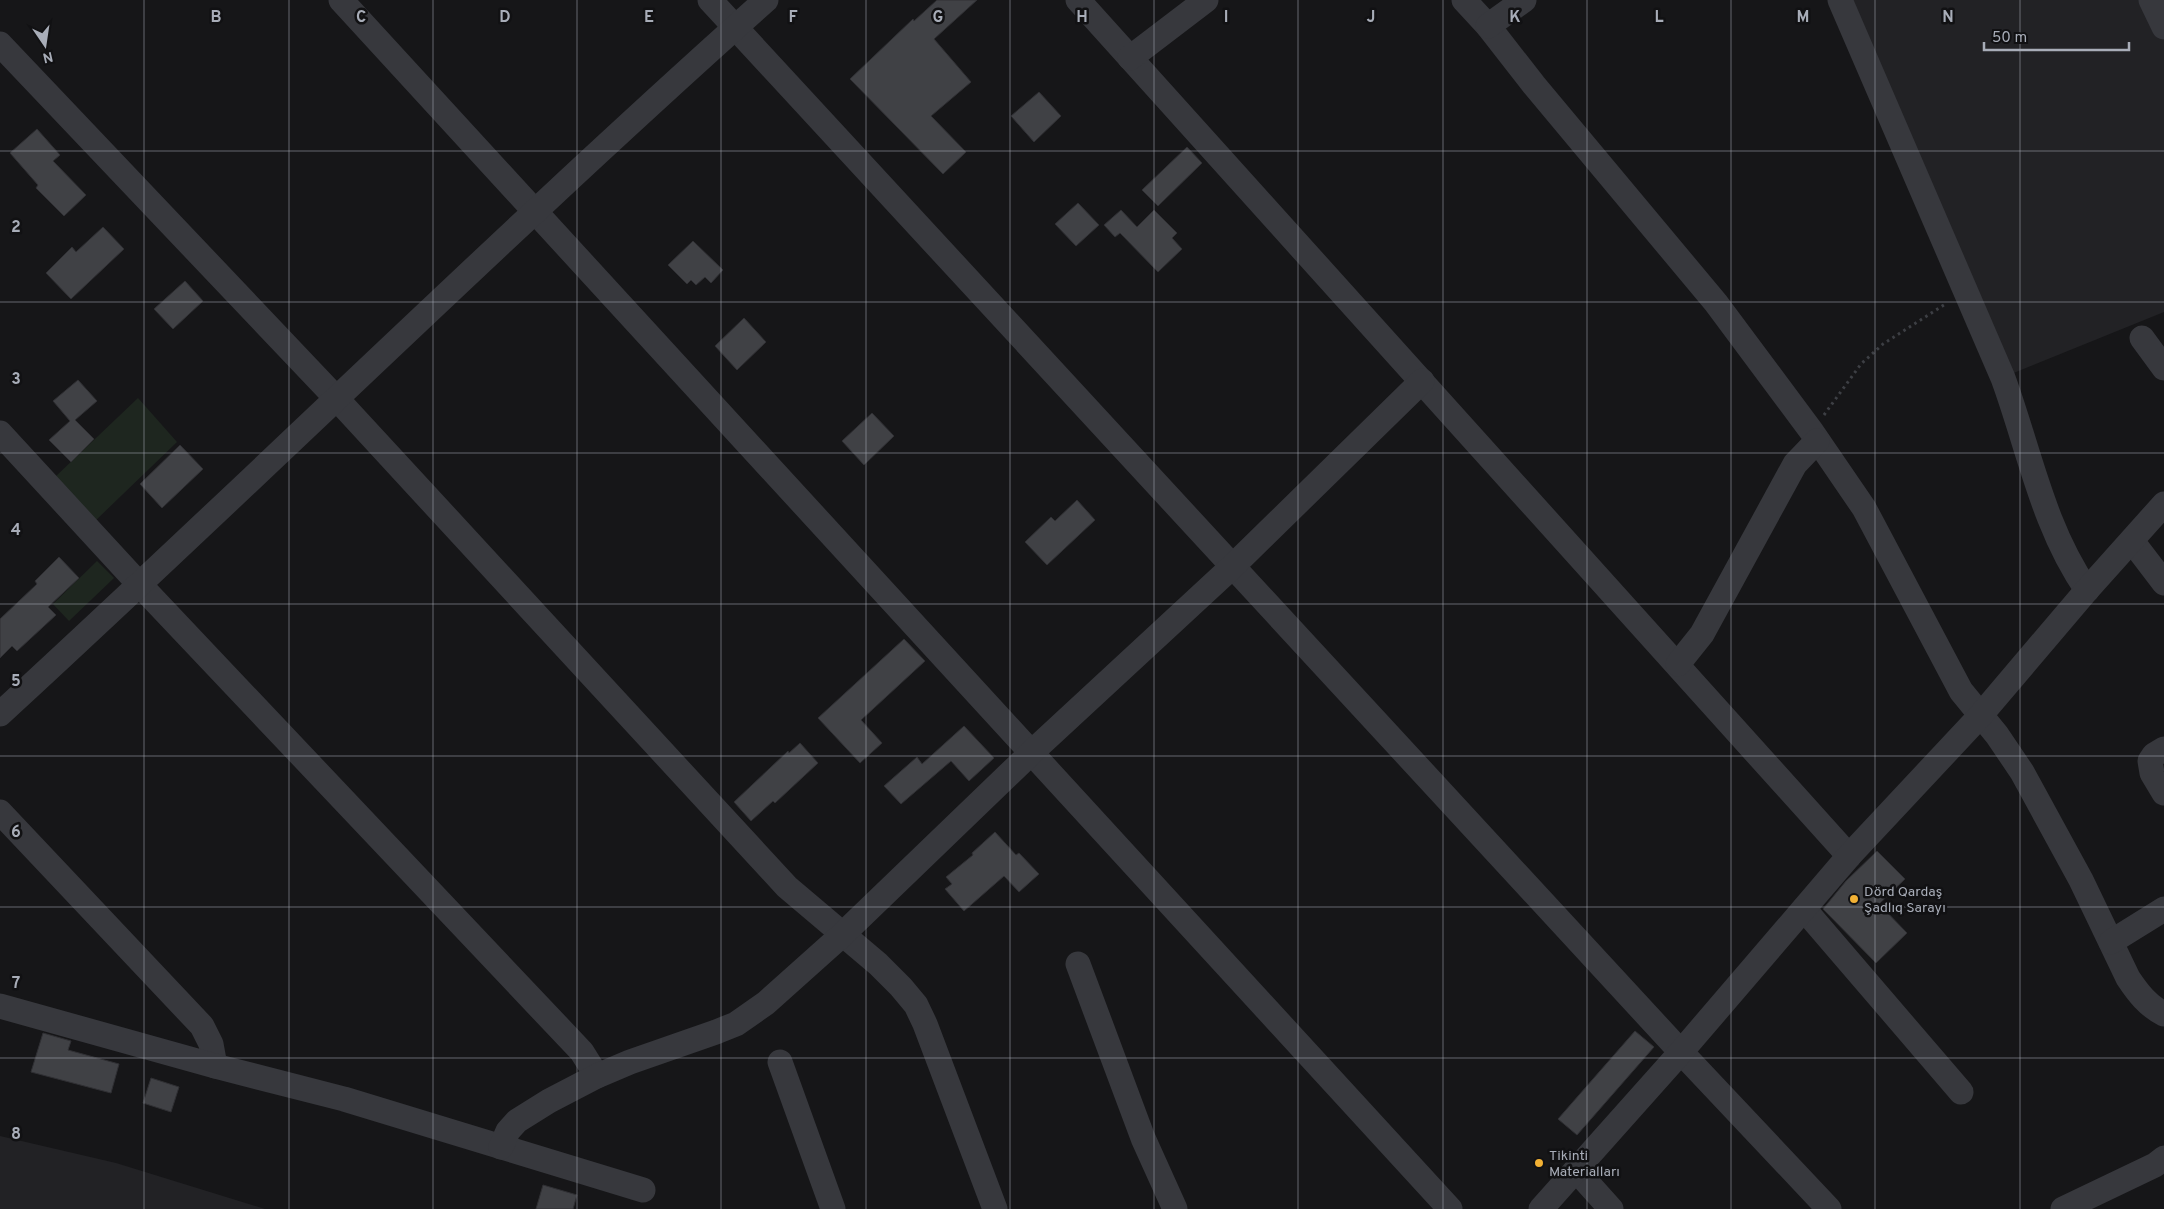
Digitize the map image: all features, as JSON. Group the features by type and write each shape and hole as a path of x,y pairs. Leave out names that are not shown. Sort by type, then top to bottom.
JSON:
{"street":[{"path":"341,0 1450,1209"},
{"path":"710,0 1681,1052 1829,1209"},
{"path":"0,714 140,585 535,212 766,0"},
{"path":"1078,0 1849,856"},
{"path":"1130,58 1206,0"},
{"path":"1464,0 1488,26 1534,85 1716,302 1815,436 1864,508 1961,691 1997,736 2022,772 2081,880 2110,942 2138,992 2152,1007 2164,1014"},
{"path":"1488,26 1524,0"},
{"path":"1840,0 1964,292 2003,378 2015,411 2026,452 2059,541 2073,570 2087,590"},
{"path":"2151,0 2164,27"},
{"path":"0,44 336,399 787,887 878,964 916,1005 976,1154 995,1209"},
{"path":"2142,338 2164,368"},
{"path":"501,1147 508,1131 517,1121 533,1109 597,1076 736,1024 766,1003 842,935 1032,752 1233,566 1422,381"},
{"path":"0,433 140,585 582,1052 597,1076"},
{"path":"1678,664 1702,634 1795,464 1815,436"},
{"path":"1548,1207 1576,1170 1681,1052 1849,856 1980,716 2087,590 2164,504"},
{"path":"2132,541 2164,583"},
{"path":"2164,749 2154,755 2150,761 2152,773 2164,793"},
{"path":"0,812 202,1026 211,1044 215,1066"},
{"path":"1804,909 1961,1092"},
{"path":"2110,942 2164,909"},
{"path":"1078,964 1142,1138 1174,1209"},
{"path":"0,1006 215,1066 344,1099 643,1190"},
{"path":"780,1062 834,1209"},
{"path":"2063,1209 2156,1165 2164,1158"},
{"path":"1576,1170 1611,1209"}],"path":[{"path":"1815,436 1861,364 1883,344 1964,292"}],"shaded area":[{"path":"1848,0 2164,0 2164,312 2011,374"},
{"path":"138,398 177,442 94,522 54,478"},
{"path":"97,561 114,578 69,621 53,604"},
{"path":"0,1136 116,1163 265,1209 0,1209"}],"building":[{"path":"937,0 977,0 934,39 971,82 931,116 966,152 943,174 850,79 913,19 914,21"},
{"path":"1039,92 1061,116 1034,142 1011,116"},
{"path":"37,129 60,155 53,161 86,195 64,216 36,188 38,185 10,153"},
{"path":"1187,147 1202,163 1158,206 1142,190"},
{"path":"1078,203 1099,225 1076,246 1055,224"},
{"path":"1121,210 1137,227 1154,210 1177,233 1172,238 1182,249 1158,272 1120,233 1115,237 1104,225"},
{"path":"103,227 124,249 71,299 46,273 72,247 76,252"},
{"path":"693,241 723,270 711,283 705,277 696,285 691,280 687,284 668,265"},
{"path":"185,281 203,301 173,329 154,309"},
{"path":"744,318 766,342 737,370 715,346"},
{"path":"78,380 97,401 75,420 94,439 71,462 49,440 70,421 53,401"},
{"path":"872,413 894,436 864,465 842,441"},
{"path":"180,445 203,469 162,508 140,484"},
{"path":"1077,500 1095,520 1047,565 1025,542 1051,517 1055,521"},
{"path":"59,557 79,578 48,607 56,615 17,651 12,646 0,658 0,619 37,584 35,581"},
{"path":"904,639 925,661 861,720 882,743 860,763 818,718"},
{"path":"964,726 994,758 969,781 951,761 901,804 884,786 917,757 922,764"},
{"path":"800,743 818,763 775,803 773,801 751,821 734,802 788,751 789,753"},
{"path":"995,832 1016,855 1019,853 1039,874 1019,892 1004,876 964,911 945,889 952,884 946,877 973,855 972,853"},
{"path":"1877,851 1905,879 1879,904 1907,933 1876,963 1823,909 1846,881"},
{"path":"1635,1031 1654,1047 1577,1135 1558,1119"},
{"path":"43,1033 71,1041 68,1050 119,1064 111,1093 31,1072"},
{"path":"151,1078 179,1087 171,1112 143,1103"},
{"path":"543,1185 577,1195 573,1209 536,1209"}],"place":[{"name":"Dörd Qardaş Şadlıq Sarayı","path":"1854,899"},
{"name":"Tikinti Materialları","path":"1539,1163"}]}
